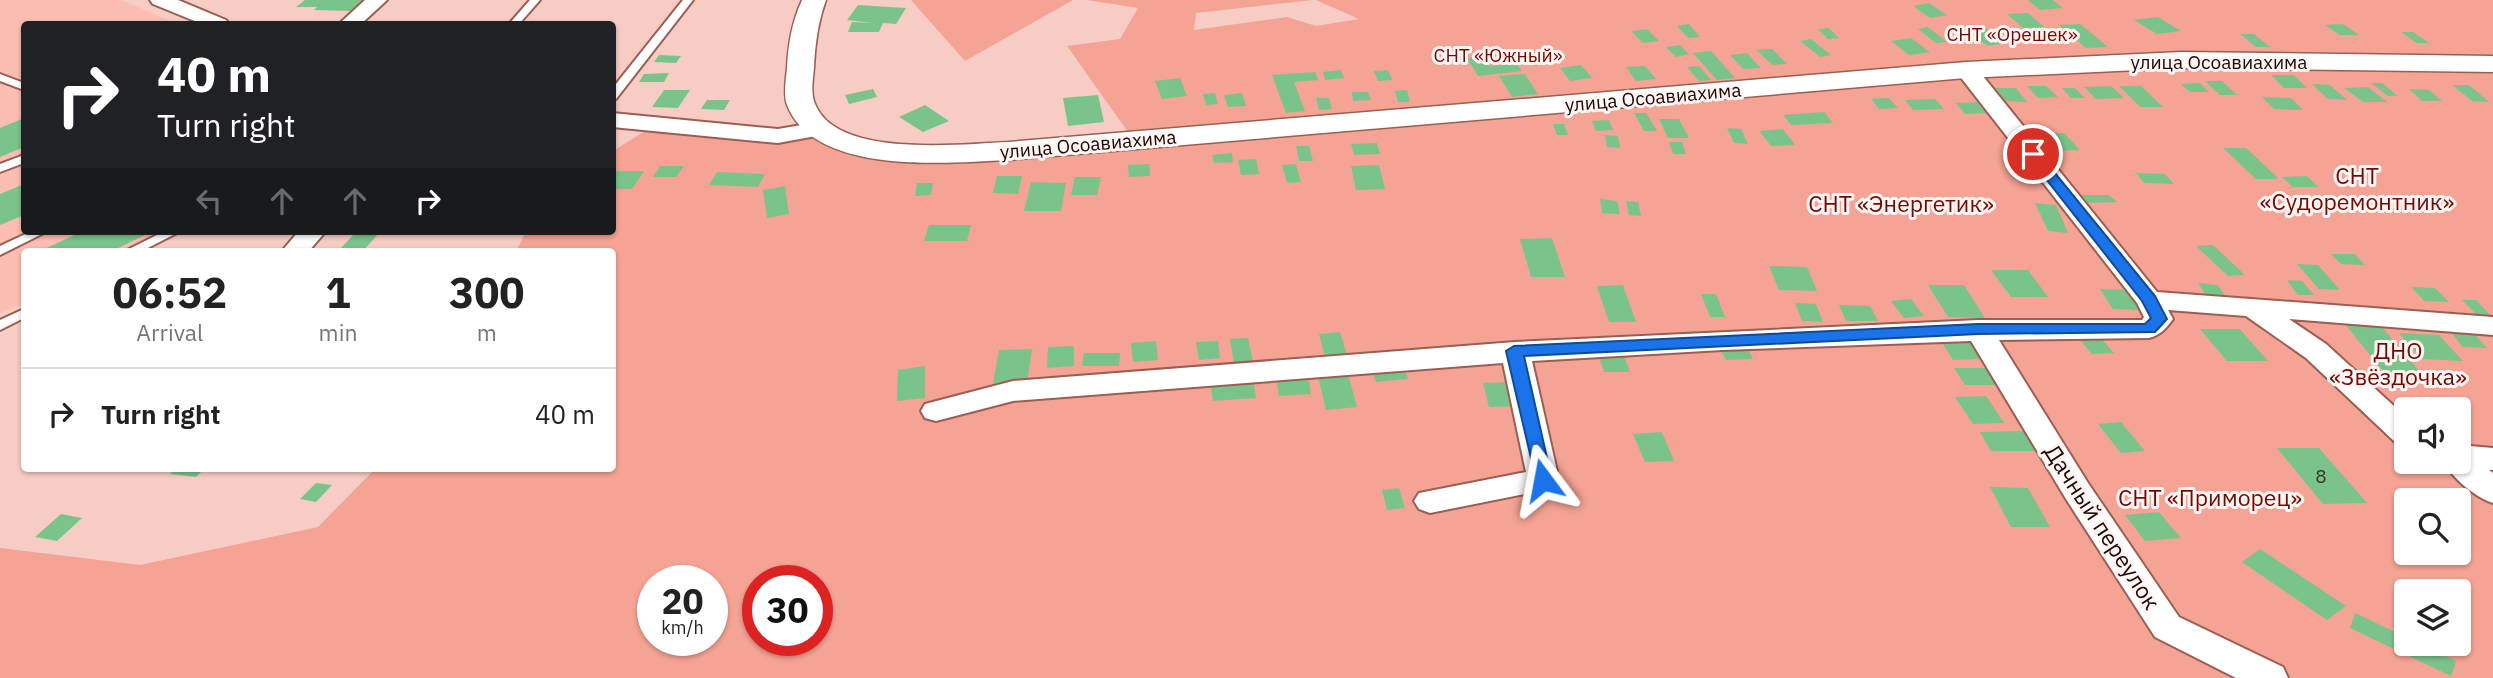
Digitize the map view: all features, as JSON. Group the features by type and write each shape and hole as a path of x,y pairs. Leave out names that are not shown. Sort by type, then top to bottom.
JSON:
{"street":[{"path":"160,0 210,21"},
{"path":"199,17 220,0"},
{"path":"352,21 377,0"},
{"path":"814,0 806,17 801,43 799,85 801,105 809,120 818,129"},
{"name":"улица Осоавиахима","path":"818,129 867,150 933,153 1008,151 1966,70 2181,60 2493,64"},
{"path":"936,411 1013,391 1514,351 1978,329 2149,329 2159,319 2149,300 1966,70"},
{"path":"616,121 778,136 818,129"},
{"path":"2149,300 2493,326"},
{"path":"2254,309 2316,351 2394,423"},
{"name":"Дачный переулок","path":"1978,329 2077,491 2167,626 2270,678"},
{"path":"1430,500 1543,480 1514,351"},
{"path":"2471,457 2493,459"},
{"path":"2471,472 2493,491"}],"lane":[{"path":"517,21 535,0"},
{"path":"616,92 688,0"},
{"path":"0,78 21,87"},
{"path":"0,168 21,160"},
{"path":"0,251 34,235"},
{"path":"138,248 166,235"},
{"path":"0,326 21,315"}],"shaded area":[{"path":"0,0 121,0 171,21 21,21 21,235 155,235 130,248 21,248 21,304 0,314"}],"green space":[{"path":"911,0 1073,0 965,61"},
{"path":"1087,0 1313,0 1196,13 1194,30 1287,17 1316,26 1359,19 1316,0 2493,0 2493,678 0,678 0,548 140,565 318,527 372,472 616,472 616,248 518,248 524,235 616,235 616,149 653,126 778,136 819,129 867,150 1133,139 1067,46 1120,39 1138,8"}],"building":[{"path":"305,0 365,1 354,11 296,7"},
{"path":"2028,0 2053,0 2063,8 2040,10"},
{"path":"1929,3 1947,15 1930,18 1913,6"},
{"path":"858,5 906,8 896,24 883,23 879,32 848,32 852,22 873,23 847,20"},
{"path":"2028,13 2044,27 2023,28 2007,14"},
{"path":"2158,17 2181,31 2157,34 2134,20"},
{"path":"1689,24 1700,37 1688,38 1677,26"},
{"path":"2080,24 2108,47 2086,48 2059,25"},
{"path":"2343,24 2359,35 2340,35 2325,25"},
{"path":"1982,26 2008,43 1988,46 1963,29"},
{"path":"1928,27 1947,42 1936,43 1918,29"},
{"path":"1829,28 1839,38 1828,39 1818,29"},
{"path":"1647,29 1659,41 1643,43 1631,31"},
{"path":"2401,32 2413,32 2429,43 2417,43"},
{"path":"2240,34 2254,34 2270,47 2256,47"},
{"path":"1911,38 1930,52 1909,55 1891,41"},
{"path":"1811,39 1831,55 1820,57 1800,41"},
{"path":"1680,45 1689,54 1676,57 1666,47"},
{"path":"1772,49 1787,64 1772,65 1757,50"},
{"path":"1711,51 1735,78 1717,80 1693,53"},
{"path":"1747,53 1761,68 1743,69 1730,55"},
{"path":"659,55 681,56 676,63 654,62"},
{"path":"1484,57 1490,66 1517,64 1522,71 1478,76 1467,58"},
{"path":"1581,65 1592,78 1570,81 1560,68"},
{"path":"1645,66 1656,79 1636,81 1626,67"},
{"path":"1699,66 1711,80 1699,81 1687,67"},
{"path":"1341,70 1344,78 1325,80 1323,72"},
{"path":"1388,70 1392,80 1378,81 1374,71"},
{"path":"1315,72 1318,80 1294,82 1305,111 1286,113 1272,75"},
{"path":"669,73 664,82 639,82 644,74"},
{"path":"1525,74 1538,94 1512,97 1499,76"},
{"path":"2271,75 2294,75 2307,88 2284,88"},
{"path":"1180,78 1187,96 1162,99 1155,81"},
{"path":"2205,81 2222,81 2237,95 2220,95"},
{"path":"2200,83 2209,92 2190,92 2181,84"},
{"path":"2371,83 2382,83 2398,96 2388,96"},
{"path":"2312,84 2330,85 2347,100 2328,99"},
{"path":"2452,85 2469,85 2489,102 2472,101"},
{"path":"2027,86 2046,86 2058,97 2038,98"},
{"path":"2111,86 2124,98 2096,99 2084,87"},
{"path":"2119,86 2141,86 2163,107 2140,107"},
{"path":"2368,87 2387,102 2363,102 2344,88"},
{"path":"1995,88 2016,88 2027,102 2006,101"},
{"path":"2062,88 2075,88 2085,98 2071,98"},
{"path":"873,89 877,97 849,104 845,95"},
{"path":"2409,89 2429,90 2442,101 2422,101"},
{"path":"664,90 690,90 678,108 652,107"},
{"path":"1407,90 1410,102 1398,102 1395,91"},
{"path":"1352,92 1368,92 1371,100 1353,101"},
{"path":"1215,93 1218,104 1206,105 1203,94"},
{"path":"1242,93 1246,106 1228,107 1224,95"},
{"path":"1098,95 1104,122 1068,126 1063,98"},
{"path":"2262,97 2291,98 2303,110 2274,109"},
{"path":"1316,98 1329,98 1332,109 1319,110"},
{"path":"1889,98 1898,108 1879,109 1871,99"},
{"path":"1935,99 1944,109 1913,110 1905,100"},
{"path":"707,100 730,100 724,110 701,109"},
{"path":"1977,102 1987,113 1965,114 1956,103"},
{"path":"925,105 949,121 923,132 899,117"},
{"path":"1824,112 1833,123 1791,125 1783,115"},
{"path":"1634,113 1646,113 1657,131 1644,131"},
{"path":"21,119 21,148 0,157 0,128"},
{"path":"1659,119 1679,119 1689,138 1668,138"},
{"path":"1609,120 1613,130 1596,131 1592,121"},
{"path":"1553,124 1564,124 1568,135 1557,135"},
{"path":"1727,128 1741,129 1748,144 1734,143"},
{"path":"1783,129 1795,145 1771,146 1759,131"},
{"path":"2064,133 2080,150 2053,151 2038,134"},
{"path":"1605,135 1618,136 1620,148 1607,147"},
{"path":"1669,142 1682,142 1686,154 1673,154"},
{"path":"1377,143 1380,154 1354,155 1351,144"},
{"path":"1296,146 1309,146 1313,161 1299,161"},
{"path":"2223,148 2246,148 2279,179 2256,179"},
{"path":"1232,153 1233,162 1214,163 1212,155"},
{"path":"1256,159 1259,174 1241,175 1238,160"},
{"path":"1149,164 1150,176 1129,177 1128,165"},
{"path":"1296,164 1301,182 1287,183 1282,165"},
{"path":"1379,165 1385,189 1356,190 1351,166"},
{"path":"660,166 684,166 676,177 653,177"},
{"path":"644,171 632,189 616,189 616,172"},
{"path":"717,172 765,174 758,187 709,185"},
{"path":"2136,173 2165,174 2174,184 2144,183"},
{"path":"997,176 1022,176 1018,194 993,193"},
{"path":"2307,176 2318,187 2293,187 2282,177"},
{"path":"1075,177 1101,177 1097,195 1071,195"},
{"path":"1031,182 1066,183 1061,211 1024,211"},
{"path":"917,183 933,183 931,195 915,196"},
{"path":"21,185 21,216 0,225 0,194"},
{"path":"785,186 789,214 767,218 763,190"},
{"path":"2081,195 2109,195 2117,202 2088,203"},
{"path":"1600,199 1617,201 1620,214 1602,213"},
{"path":"1626,201 1638,202 1641,216 1629,215"},
{"path":"2035,203 2056,205 2068,233 2048,231"},
{"path":"929,225 971,225 967,241 924,241"},
{"path":"74,235 145,235 118,248 47,248"},
{"path":"353,235 377,235 366,248 341,248"},
{"path":"1552,238 1565,277 1531,277 1520,239"},
{"path":"2213,245 2245,275 2228,276 2196,246"},
{"path":"2331,254 2355,254 2365,265 2341,264"},
{"path":"2297,264 2318,265 2340,290 2319,289"},
{"path":"1769,266 1807,267 1817,291 1779,290"},
{"path":"1991,270 2028,270 2048,297 2011,297"},
{"path":"2287,280 2302,281 2314,295 2298,295"},
{"path":"2198,283 2218,285 2227,299 2207,297"},
{"path":"1623,285 1636,322 1609,322 1597,286"},
{"path":"1928,285 1964,285 1985,318 1948,317"},
{"path":"2411,287 2435,288 2449,302 2424,301"},
{"path":"2100,289 2127,290 2140,310 2113,309"},
{"path":"1701,294 1716,294 1725,317 1710,317"},
{"path":"1911,299 1924,316 1904,318 1891,301"},
{"path":"2462,300 2476,300 2493,318 2480,318"},
{"path":"1795,303 1816,304 1823,322 1802,321"},
{"path":"1839,305 1870,306 1878,321 1846,321"},
{"path":"2344,323 2380,325 2422,374 2384,372"},
{"path":"2200,329 2240,329 2268,361 2227,361"},
{"path":"2448,329 2472,331 2487,348 2463,347"},
{"path":"1340,332 1347,355 1325,357 1319,334"},
{"path":"2399,333 2439,335 2463,361 2422,359"},
{"path":"2100,337 2114,353 2092,354 2078,338"},
{"path":"1248,338 1253,362 1234,363 1230,339"},
{"path":"1968,340 1981,359 1953,360 1941,341"},
{"path":"1156,341 1158,360 1133,362 1131,343"},
{"path":"1218,341 1220,358 1199,360 1196,342"},
{"path":"1074,346 1074,366 1047,368 1048,347"},
{"path":"1032,349 1027,382 993,383 999,350"},
{"path":"1748,349 1753,359 1726,360 1721,351"},
{"path":"1084,353 1120,353 1119,366 1082,366"},
{"path":"1598,353 1623,353 1630,372 1604,372"},
{"path":"925,366 925,398 897,401 898,370"},
{"path":"1404,368 1408,379 1376,382 1372,371"},
{"path":"1954,368 1987,368 1998,385 1965,385"},
{"path":"1348,374 1357,407 1326,410 1318,377"},
{"path":"1308,376 1311,394 1279,396 1276,378"},
{"path":"1253,379 1256,398 1213,401 1210,382"},
{"path":"1516,382 1523,406 1489,407 1483,383"},
{"path":"1986,396 2004,423 1973,424 1955,397"},
{"path":"2121,422 2145,451 2121,453 2098,424"},
{"path":"2025,431 2037,451 1991,451 1980,432"},
{"path":"1662,432 1674,461 1645,462 1633,434"},
{"path":"2277,448 2319,448 2367,503 2323,504"},
{"path":"172,472 201,472 196,477 170,474"},
{"path":"316,483 332,485 316,502 300,499"},
{"path":"1990,487 2028,488 2050,527 2011,527"},
{"path":"1399,488 1405,508 1387,510 1382,490"},
{"path":"2159,512 2181,538 2145,541 2125,515"},
{"path":"61,514 82,518 57,541 35,537"},
{"path":"2260,549 2346,606 2327,620 2242,562"},
{"path":"2355,613 2394,631 2394,649 2350,628"},
{"path":"2409,656 2446,656 2456,661 2451,676"}],"route":[{"path":"1543,480 1514,351 1978,329 2149,329 2159,319 2149,300 2033,154"}],"park label":[{"name":"СНТ «Орешек»","path":"2012,34"},
{"name":"СНТ «Южный»","path":"1498,55"},
{"name":"СНТ «Судоремонтник»","path":"2357,189"},
{"name":"СНТ «Энергетик»","path":"1901,204"},
{"name":"ДНО «Звёздочка»","path":"2398,364"},
{"name":"СНТ «Приморец»","path":"2210,498"}]}
